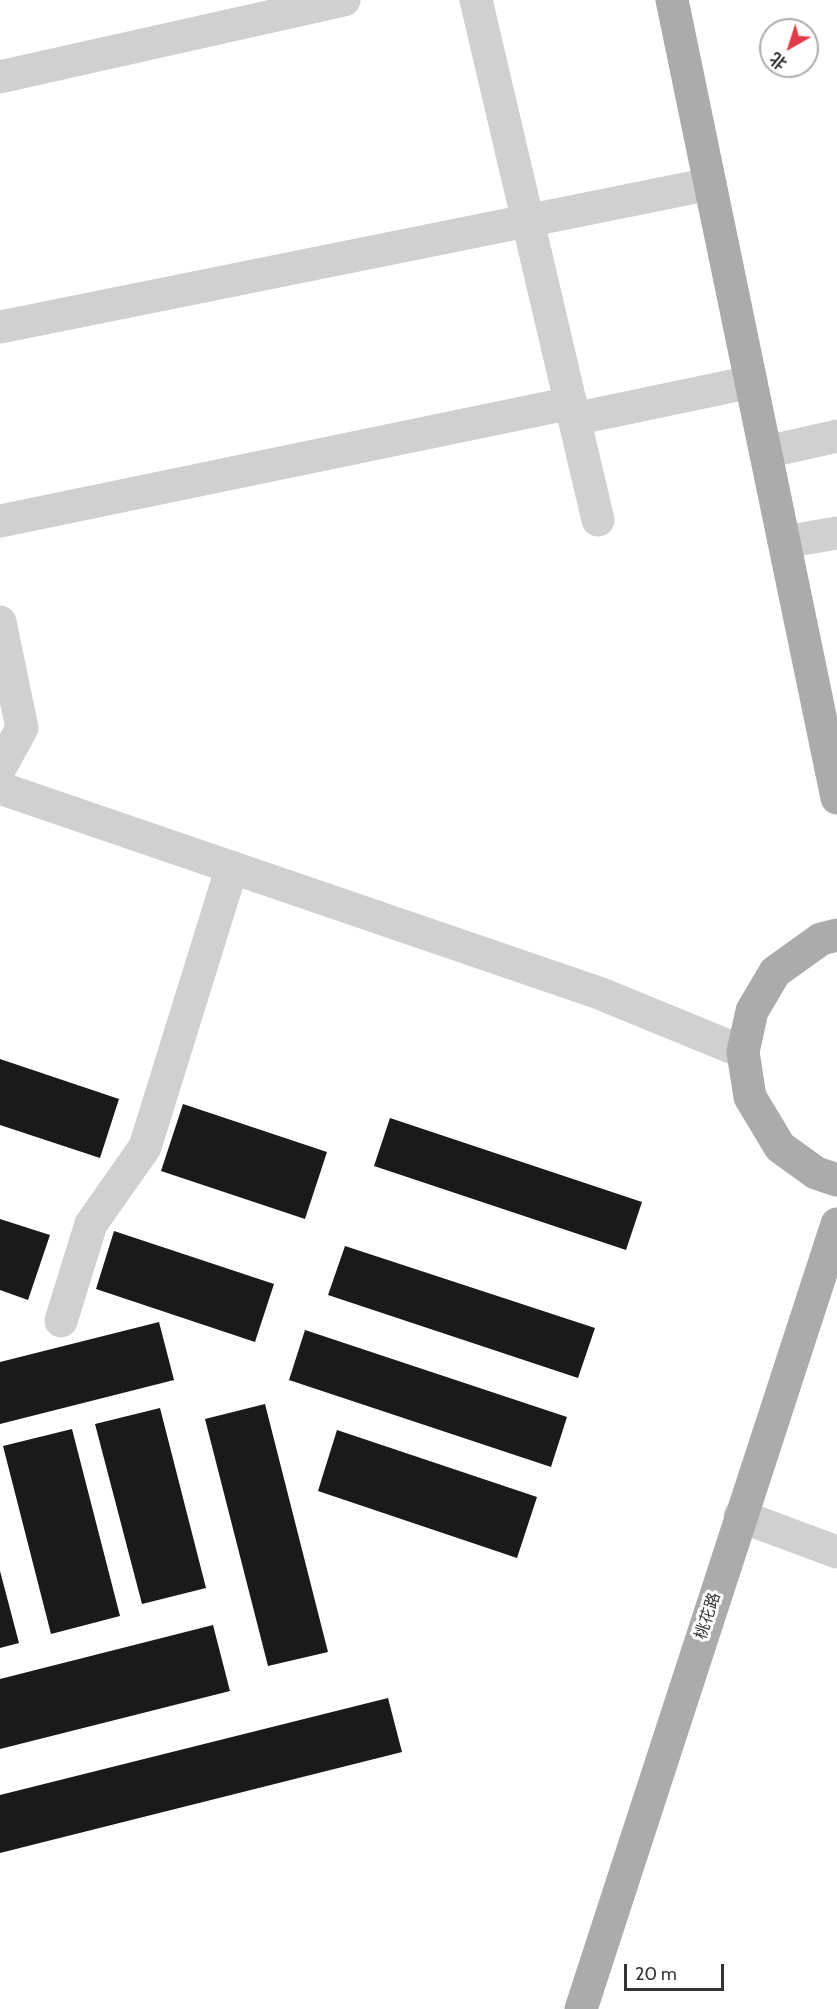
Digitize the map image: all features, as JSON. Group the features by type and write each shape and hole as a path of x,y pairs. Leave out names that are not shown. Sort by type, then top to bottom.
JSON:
{"main road":[{"path":"672,0 837,798"},
{"path":"837,935 820,939 775,972 752,1011 743,1052 750,1097 780,1147 816,1173 837,1180"},
{"name":"桃花路","path":"581,2009 837,1224"}],"street":[{"path":"0,77 344,0"},
{"path":"476,0 598,520"},
{"path":"0,327 710,184"},
{"path":"0,521 572,411 751,382"},
{"path":"766,452 837,436"},
{"path":"784,542 837,533"},
{"path":"0,622 22,728 0,768"},
{"path":"0,788 599,993 743,1052"},
{"path":"61,1321 91,1224 145,1147 232,867"},
{"path":"740,1516 837,1552"}],"building":[{"path":"0,1059 119,1099 100,1158 0,1125"},
{"path":"183,1104 327,1152 305,1219 161,1171"},
{"path":"390,1118 642,1202 626,1250 374,1166"},
{"path":"0,1219 50,1235 28,1300 0,1290"},
{"path":"114,1231 274,1284 255,1342 96,1289"},
{"path":"345,1246 595,1328 578,1378 328,1295"},
{"path":"159,1322 174,1380 0,1424 0,1362"},
{"path":"305,1330 567,1417 551,1467 289,1380"},
{"path":"265,1404 328,1652 268,1666 205,1419"},
{"path":"160,1408 206,1588 142,1604 95,1424"},
{"path":"72,1429 120,1616 51,1634 3,1446"},
{"path":"337,1430 537,1497 517,1558 318,1491"},
{"path":"0,1571 19,1643 0,1648"},
{"path":"213,1625 230,1691 0,1749 0,1679"},
{"path":"388,1698 402,1752 0,1853 0,1795"}]}
